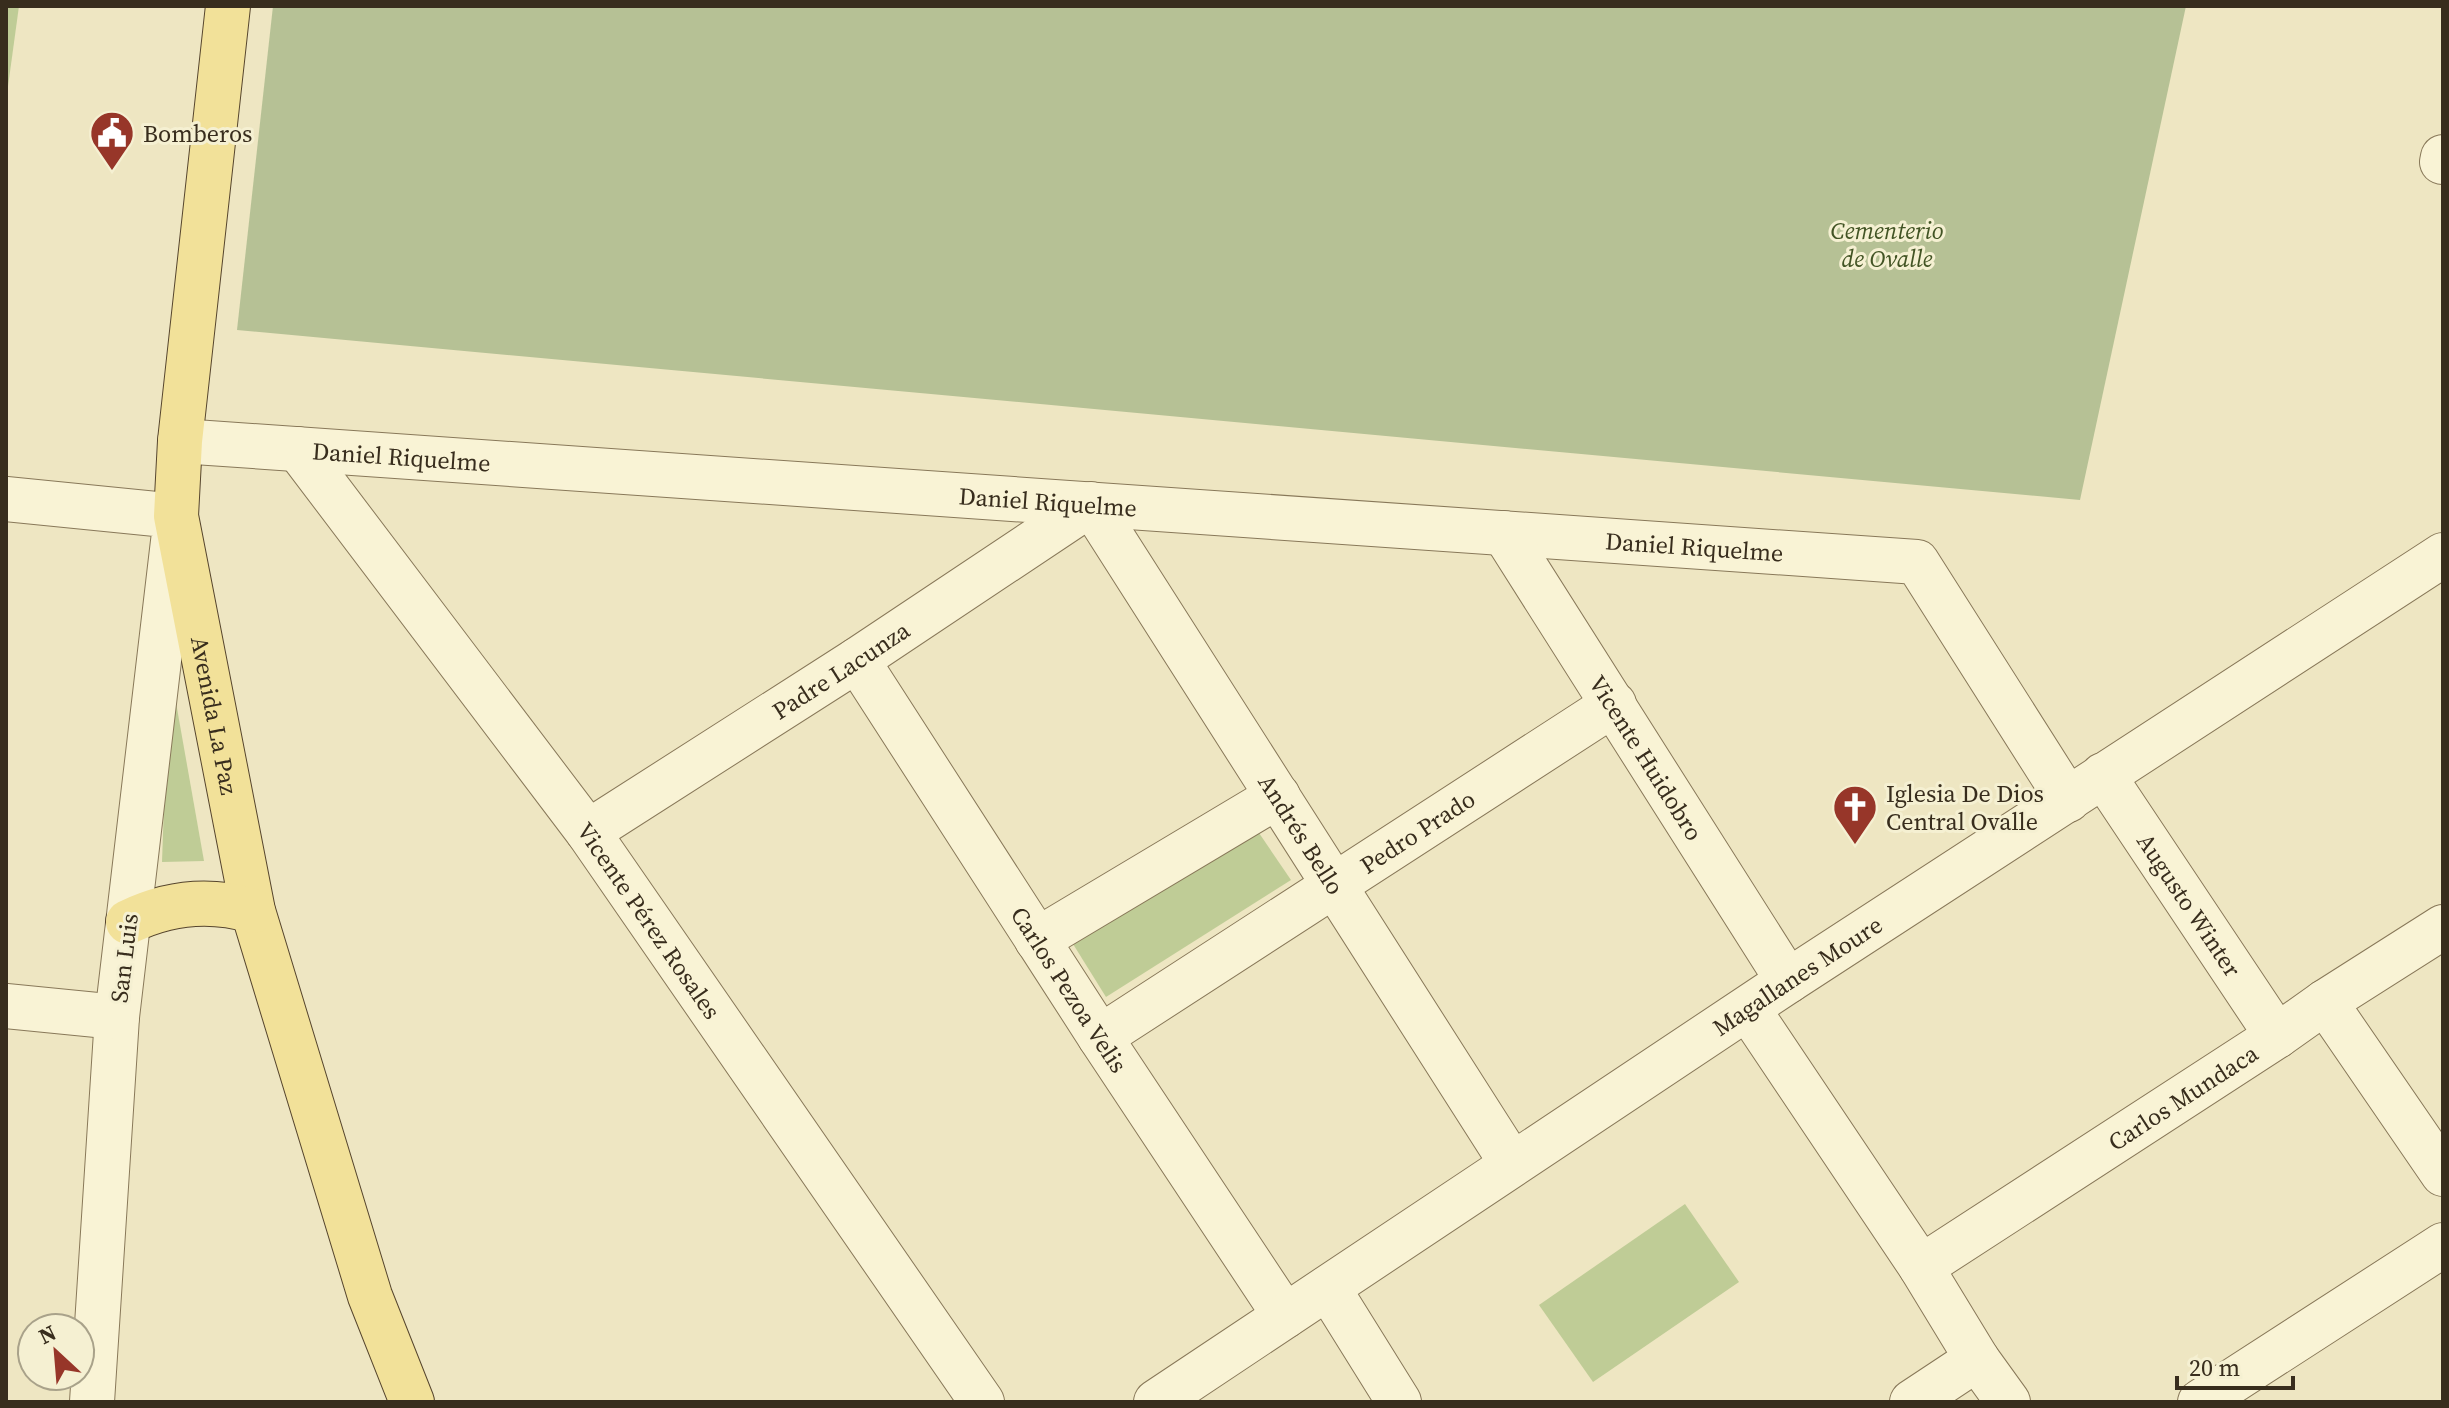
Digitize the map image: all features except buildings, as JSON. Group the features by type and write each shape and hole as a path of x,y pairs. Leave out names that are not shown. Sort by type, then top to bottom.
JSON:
{"main road":[{"name":"Avenida La Paz","path":"228,6 180,441 176,516 253,911 370,1296 412,1402"},
{"path":"128,922 150,911 187,903 227,904 253,911"}],"street":[{"name":"Daniel Riquelme","path":"180,441 1917,562 2068,800"},
{"name":"Vicente Pérez Rosales","path":"298,449 588,832 982,1402"},
{"path":"6,499 176,516"},
{"name":"Padre Lacunza","path":"588,832 857,660 1091,504"},
{"name":"Andrés Bello","path":"1091,504 1512,1164"},
{"name":"San Luis","path":"92,1402 117,1017 176,516"},
{"name":"Vicente Huidobro","path":"1504,533 1788,981"},
{"name":"Magallanes Moure","path":"1156,1402 1788,981 2443,555"},
{"name":"Carlos Pezoa Velis","path":"857,660 1100,1037 1285,1316"},
{"name":"Pedro Prado","path":"1100,1037 1614,704"},
{"name":"Augusto Winter","path":"2103,775 2277,1036"},
{"path":"1037,940 1278,796"},
{"name":"Carlos Mundaca","path":"1921,1267 2443,927"},
{"path":"2325,1002 2443,1174"},
{"path":"6,1006 117,1017"},
{"path":"1748,1009 2008,1402"},
{"path":"2200,1402 2443,1245"},
{"path":"1328,1288 1399,1402"},
{"path":"1912,1402 1977,1359"}],"green space":[{"path":"6,6 19,6 6,101"},
{"name":"Cementerio de Ovalle","path":"273,6 2186,6 2080,500 237,330"},
{"path":"169,663 204,861 162,862"},
{"path":"1259,833 1291,880 1106,997 1073,944"},
{"path":"1685,1204 1739,1282 1593,1382 1539,1305"}],"place":[{"name":"Bomberos","path":"112,172"},
{"name":"Iglesia De Dios Central Ovalle","path":"1855,846"}]}
